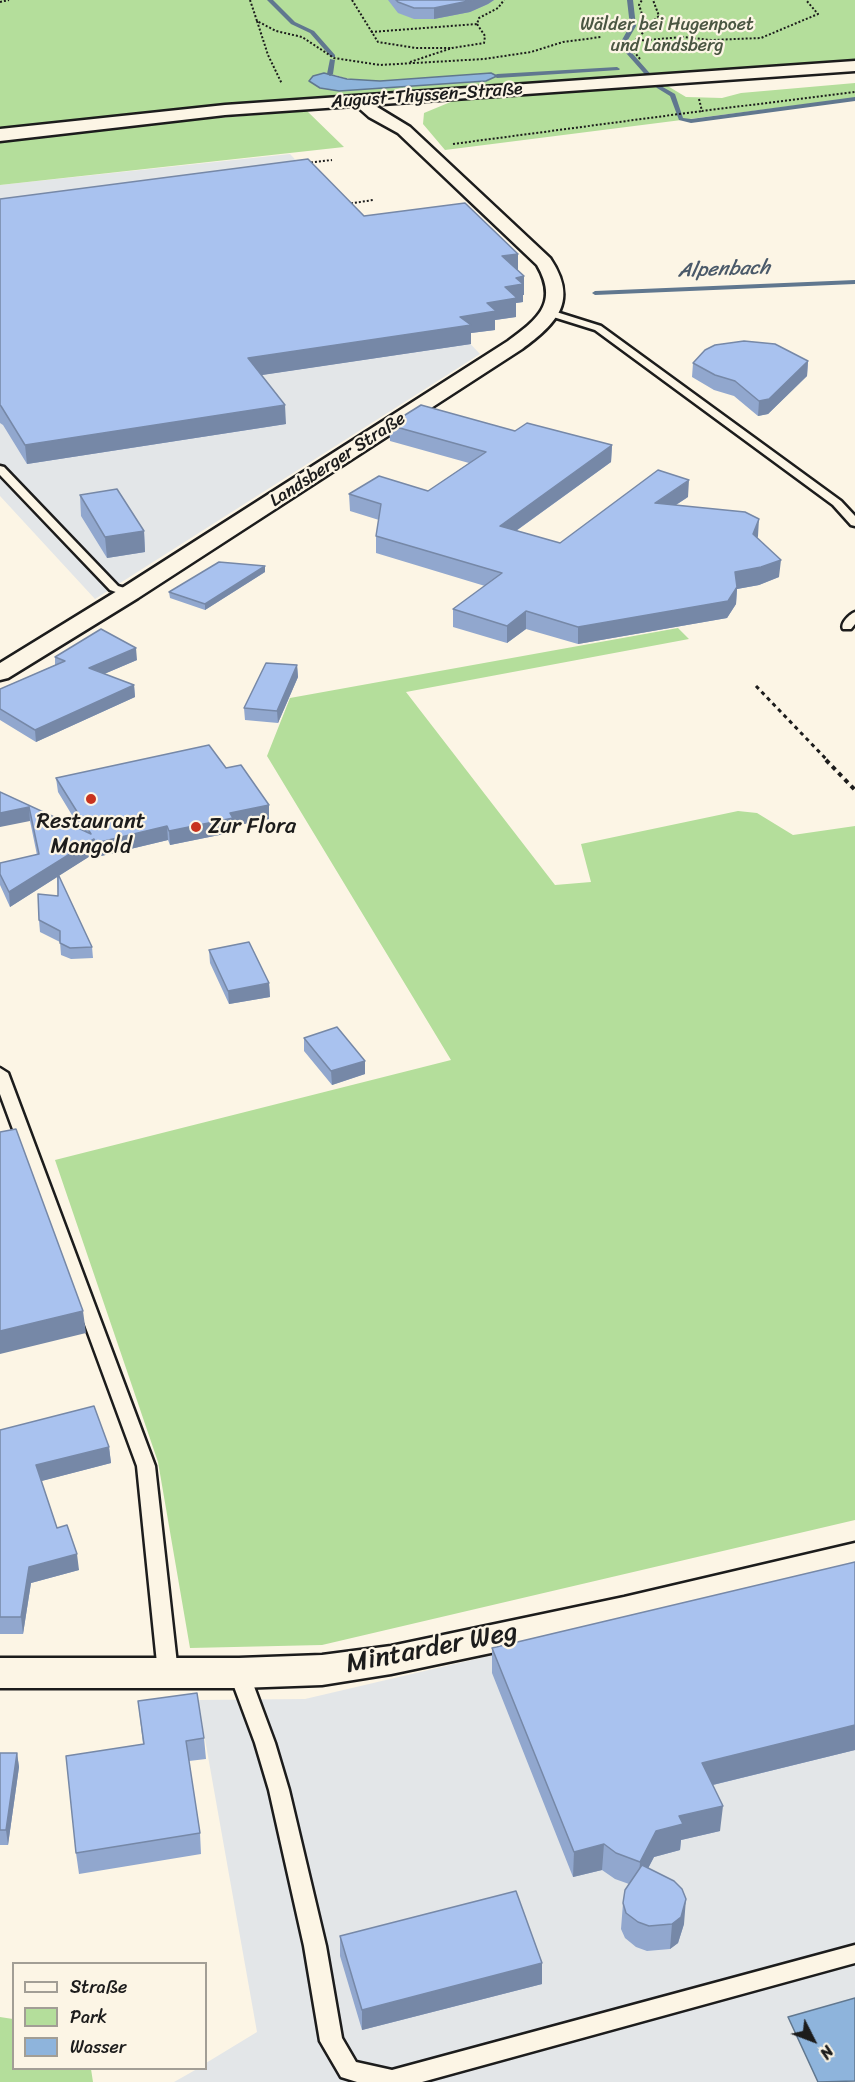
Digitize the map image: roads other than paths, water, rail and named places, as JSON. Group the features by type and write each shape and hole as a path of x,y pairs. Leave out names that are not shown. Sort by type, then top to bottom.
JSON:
{"main road":[{"name":"August-Thyssen-Straße","path":"0,135 101,123 293,106 855,66"}],"street":[{"path":"400,98 405,112 404,130"},
{"path":"359,101 375,114 404,130 544,262 554,276 558,289 550,313"},
{"name":"Landsberger Straße","path":"0,673 130,594 515,345 542,325 550,313"},
{"name":"Mintarder Weg","path":"0,1673 239,1673 322,1670 391,1659 624,1611 855,1556"}],"lane":[{"path":"550,313 598,328 837,503 855,523"},
{"path":"0,469 114,588 130,594"},
{"path":"0,1073 147,1466 168,1673"},
{"path":"239,1673 265,1743 279,1790 315,1946 331,2041 349,2070 392,2080 855,1954"}],"water":[{"path":"324,73 347,79 380,81 491,73 497,76 486,81 339,91 320,88 309,81 313,76"},
{"path":"855,1998 855,2081 818,2082 788,2017"}],"waterway":[{"path":"270,0 293,23 312,32 333,56"},
{"path":"630,0 633,26 622,45 659,87 673,95 681,119 691,121 855,99"},
{"path":"330,74 332,60"},
{"path":"497,76 617,69"},
{"name":"Alpenbach","path":"595,293 855,282"}],"place":[{"name":"Restaurant Mangold","path":"91,799"},
{"name":"Zur Flora","path":"196,827"}],"park label":[{"name":"Wälder bei Hugenpoet und Landsberg","path":"667,36"}]}
